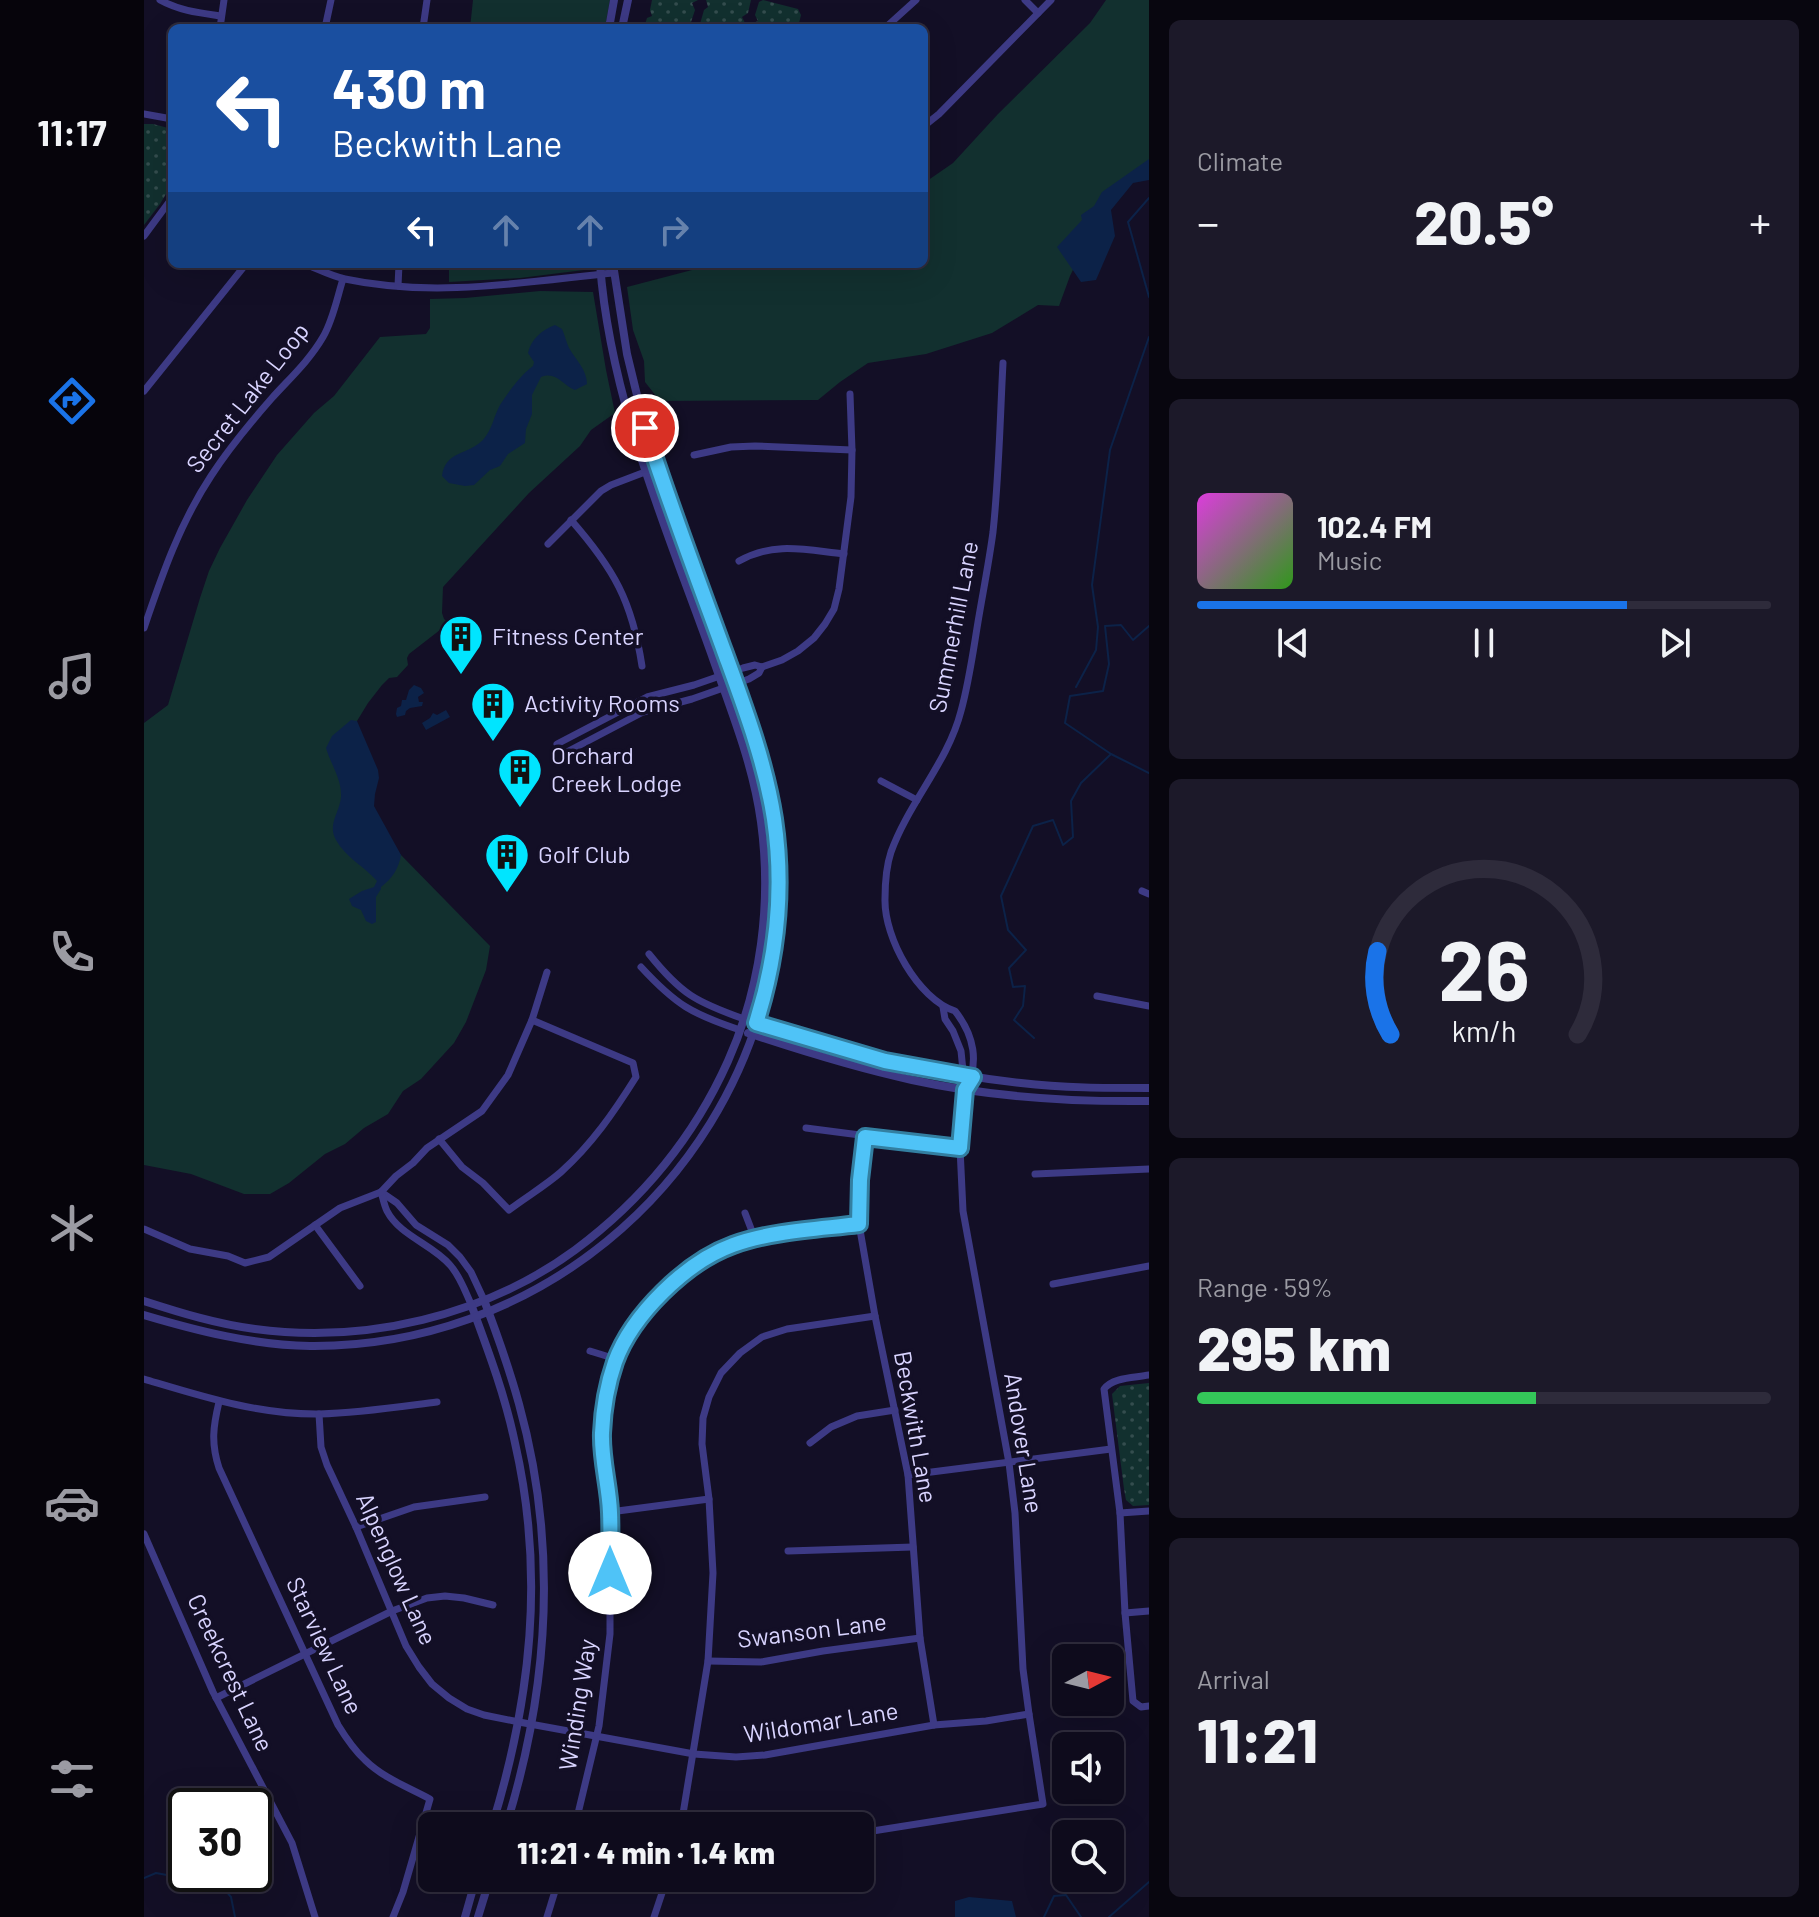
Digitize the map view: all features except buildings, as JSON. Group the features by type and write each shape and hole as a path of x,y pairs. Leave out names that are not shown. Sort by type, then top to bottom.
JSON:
{"street":[{"path":"160,0 172,7 221,16"},
{"path":"220,24 224,0"},
{"path":"326,24 331,0"},
{"path":"424,24 427,0"},
{"path":"610,24 614,0"},
{"path":"623,24 628,0"},
{"path":"889,24 916,0"},
{"path":"1025,0 1038,13"},
{"path":"928,123 1051,0"},
{"path":"144,114 168,118"},
{"path":"144,236 168,203"},
{"path":"144,391 243,268"},
{"path":"144,1315 237,1339 272,1344 354,1344 440,1329 489,1313 535,1290 578,1264 607,1241 654,1197 683,1163 711,1123 737,1073 764,997 774,950 778,894 777,844 766,776 645,428 627,354 613,268 601,274 460,289 424,289 343,279 315,268"},
{"path":"398,286 399,268"},
{"path":"144,1301 220,1323 310,1333 390,1326 436,1316 484,1300 529,1279 607,1225 643,1190 672,1155 716,1088 744,1019 757,969 765,868 761,824 753,778 645,472 614,357 600,268"},
{"name":"Secret Lake Loop","path":"144,628 170,553 191,508 240,434 305,364 325,335 343,279"},
{"name":"Summerhill Lane","path":"973,1077 975,1059 969,1034 955,1011 943,1007 910,972 897,950 884,905 885,876 891,852 950,743 969,680 993,532 1003,363"},
{"path":"557,744 647,697 782,660 814,638 834,609 839,589 851,497 850,394"},
{"path":"694,455 731,447 755,446 852,450"},
{"path":"548,544 601,491 645,472"},
{"path":"571,520 597,549 624,596 638,638 642,666"},
{"path":"739,561 772,548 791,547 844,554"},
{"path":"563,754 643,712 723,688 759,673 762,667"},
{"path":"881,781 917,800"},
{"path":"649,954 674,984 705,1005 885,1061 973,1077 1050,1086 1149,1088"},
{"path":"641,967 688,1010 752,1034 882,1073 965,1090 1050,1099 1149,1101"},
{"path":"144,1229 190,1249 228,1256 245,1263 269,1257 340,1208 381,1192 439,1139 482,1111 508,1075 532,1020 547,972"},
{"path":"1097,996 1149,1006"},
{"name":"Summerhill Lane","path":"943,1007 945,1019 959,1045 965,1090"},
{"path":"439,1139 462,1167 509,1210 559,1174 608,1121 636,1077 633,1063 532,1020"},
{"path":"965,1090 973,1077"},
{"name":"Andover Lane","path":"874,1831 1043,1804 1023,1669 1015,1513 1009,1463 963,1211 960,1148 965,1090"},
{"path":"806,1128 960,1148"},
{"name":"Beckwith Lane","path":"865,1137 859,1224 908,1475 920,1638 934,1725"},
{"path":"1035,1174 1149,1169"},
{"path":"381,1192 397,1203 416,1225 448,1245 471,1272 499,1337 520,1407 534,1478 543,1548 544,1620 540,1669 496,1812"},
{"path":"381,1192 387,1211 395,1221 439,1255 460,1278 497,1375 516,1445 527,1515 531,1620 525,1723 510,1812"},
{"path":"745,1213 755,1239"},
{"name":"Winding Way","path":"578,1812 597,1735 610,1634 610,1512 602,1436 605,1397 616,1359 643,1315 664,1290 713,1254 755,1239 859,1224"},
{"path":"315,1225 360,1286"},
{"path":"1053,1284 1149,1266"},
{"path":"684,1812 708,1661 713,1573 702,1444 703,1418 709,1397 721,1373 740,1353 762,1337 787,1329 875,1316"},
{"path":"590,1351 616,1359"},
{"path":"1149,1375 1116,1381 1107,1384 1104,1389 1120,1513 1133,1701 1141,1707 1149,1706"},
{"path":"144,1379 219,1402 271,1411 319,1414 437,1402"},
{"name":"Starview Lane","path":"219,1402 212,1436 219,1468 338,1725 366,1762 430,1799 393,1917"},
{"path":"810,1443 831,1427 857,1416 895,1410"},
{"name":"Alpenglow Lane","path":"319,1414 321,1447 327,1465 406,1646 419,1667 432,1684 467,1709 525,1723"},
{"path":"908,1475 1111,1449"},
{"path":"356,1527 414,1507 485,1497"},
{"path":"610,1512 709,1499"},
{"path":"1120,1513 1149,1511"},
{"name":"Creekcrest Lane","path":"144,1534 216,1698 292,1843 315,1917"},
{"path":"788,1551 913,1547"},
{"path":"216,1698 392,1611 427,1598 445,1596 493,1605"},
{"path":"1125,1613 1149,1611"},
{"name":"Swanson Lane","path":"708,1661 761,1662 920,1638"},
{"name":"Wildomar Lane","path":"525,1723 694,1754 736,1757 765,1755 934,1725 1029,1714"},
{"path":"465,1917 472,1892"},
{"path":"478,1917 486,1892"},
{"path":"547,1917 555,1892"},
{"path":"654,1917 662,1892"}],"green space":[{"path":"473,0 610,0 606,24 470,24"},
{"path":"652,0 698,0 692,3 695,10 688,24 645,24 647,18 652,16"},
{"path":"706,0 751,0 748,13 742,17 745,24 700,24 708,7"},
{"path":"763,0 798,9 801,15 799,24 753,24 758,21 755,15 759,2"},
{"path":"1106,0 1149,0 1149,163 1105,204 1059,306 1038,305 992,333 926,354 868,363 818,400 660,401 645,382 644,361 633,330 627,287 700,268 928,268 928,180 953,163 1090,23"},
{"path":"144,124 153,124 168,128 168,191 144,225"},
{"path":"449,268 586,268 520,278 449,282"},
{"path":"540,291 593,292 615,413 591,430 580,446 529,493 443,587 442,613 449,623 409,654 408,665 397,677 389,678 382,685 357,721 364,810 401,855 490,946 486,970 466,1022 454,1043 421,1079 403,1091 388,1114 270,1194 244,1194 191,1174 144,1165 144,723 168,705 209,571 247,500 277,455 314,413 334,396 380,337 426,334 430,328 430,299"},
{"path":"1149,1383 1149,1505 1133,1506 1126,1500 1112,1394 1120,1386"}],"water":[{"path":"1149,159 1149,180 1133,183 1111,210 1115,236 1096,280 1081,282 1057,247 1082,220 1081,215 1094,206 1102,192"},
{"path":"555,325 562,329 587,384 575,390 555,377 541,377 532,395 532,414 525,443 474,485 449,483 442,476 448,462 483,440 503,400 533,366 528,353 534,339"},
{"path":"414,685 424,693 418,697 419,702 423,702 422,706 410,708 405,715 397,717 397,708 402,700 406,700"},
{"path":"446,710 450,717 426,730 422,723 433,713 437,715"},
{"path":"351,720 357,721 378,770 374,806 401,855 394,873 376,897 376,922 372,924 366,921 361,910 352,906 349,899 374,887 377,881 345,852 336,840 333,829 341,790 326,748 332,736"},
{"path":"969,1897 1012,1901 1016,1917 955,1917 955,1901"}],"waterway":[{"path":"1149,198 1128,222 1149,297"},
{"path":"1076,687 1096,650 1098,627 1092,585 1110,450 1149,337"},
{"path":"1034,1038 1014,1020 1023,1006 1025,986 1013,987 1009,968 1026,950 1008,930 1001,896 1033,826 1053,820 1063,845 1073,837 1071,801 1081,783 1111,754 1065,723 1070,696 1103,691 1109,664 1105,626 1121,625 1133,640 1149,626"},
{"path":"1111,754 1149,773"},
{"path":"144,1878 156,1873 221,1885 231,1897 235,1917"},
{"path":"1109,1917 1149,1882"},
{"path":"1044,1917 1054,1896 1066,1895 1081,1917"}],"place":[{"name":"Fitness Center","path":"461,676"},
{"name":"Activity Rooms","path":"493,743"},
{"name":"Orchard Creek Lodge","path":"520,809"},
{"name":"Golf Club","path":"507,894"}],"route":[{"path":"610,1573 610,1512 602,1436 605,1397 616,1359 643,1315 681,1275 732,1245 781,1234 859,1224 865,1137 960,1148 965,1090 973,1077 885,1061 756,1023 770,971 777,921 777,844 771,801 757,745 645,428"}]}
